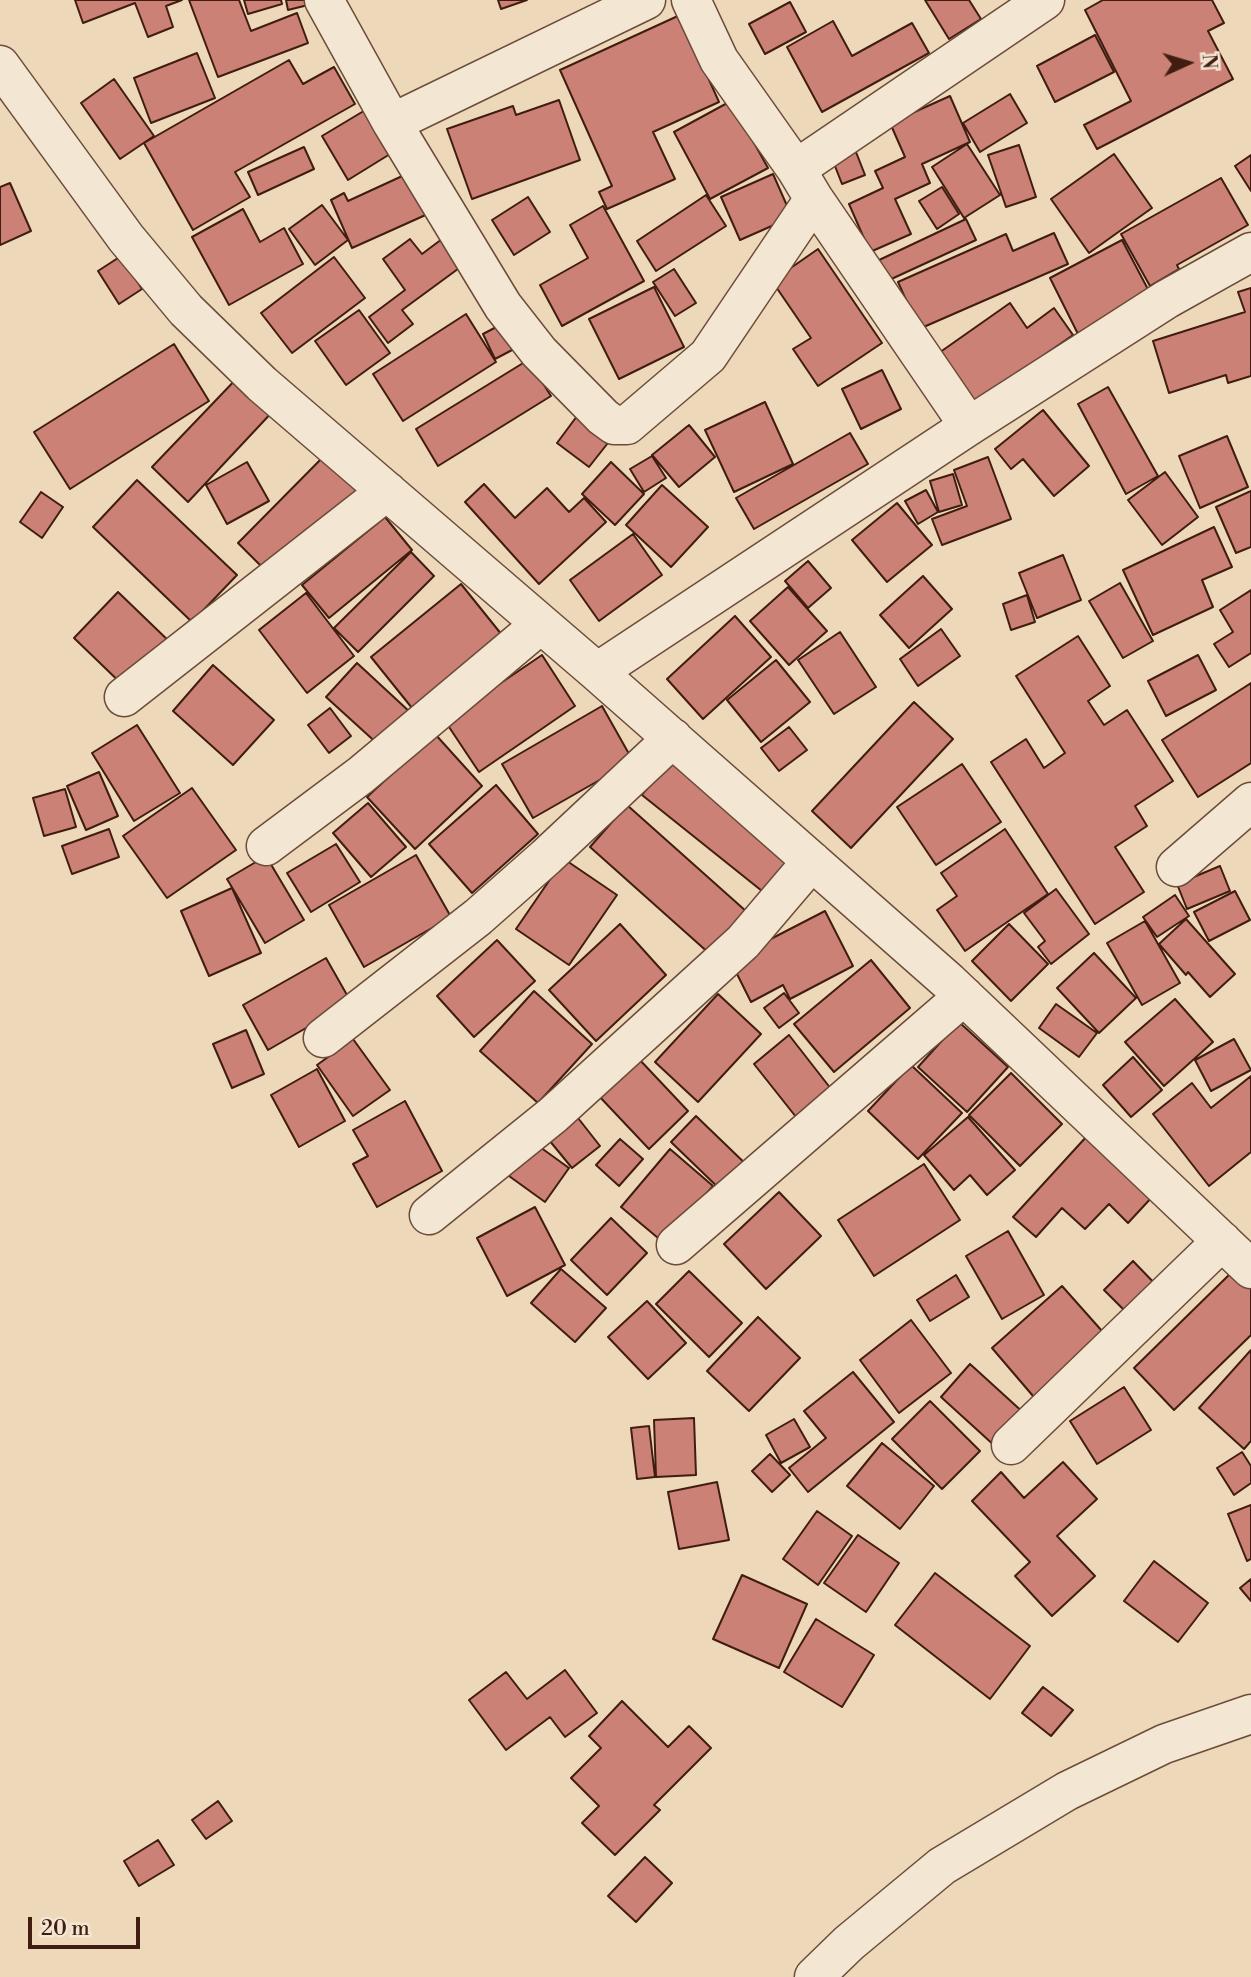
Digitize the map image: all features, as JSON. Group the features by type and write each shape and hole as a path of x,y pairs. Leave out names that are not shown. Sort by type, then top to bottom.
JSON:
{"street":[{"path":"324,0 392,122 503,306 539,352 614,425 627,425 708,356 805,184 1045,0"},
{"path":"392,122 646,0"},
{"path":"691,0 719,60 969,426"},
{"path":"0,65 126,238 186,310 262,384 812,861 964,996 1241,1252 1011,1445"},
{"path":"597,672 969,426 1167,299 1251,252"},
{"path":"124,697 387,491"},
{"path":"266,846 361,775 541,624"},
{"path":"323,1038 478,917 673,738"},
{"path":"1176,867 1251,802"},
{"path":"429,1214 553,1115 743,942 812,861"},
{"path":"676,1245 964,996"},
{"path":"814,1977 849,1943 942,1866 1067,1791 1164,1744 1251,1714"}],"building":[{"path":"75,0 182,0 166,6 173,27 148,37 135,3 83,23"},
{"path":"189,0 239,0 251,31 297,13 308,43 218,77"},
{"path":"244,0 281,0 282,4 248,14"},
{"path":"286,0 312,0 312,4 288,10"},
{"path":"498,0 527,0 501,9"},
{"path":"925,0 969,0 981,19 949,39"},
{"path":"1103,0 1212,0 1224,23 1208,31 1233,79 1097,149 1084,125 1131,101 1085,10"},
{"path":"790,2 806,32 765,54 749,24"},
{"path":"680,15 719,102 653,132 675,179 607,209 599,192 612,186 560,70"},
{"path":"833,21 852,56 912,23 929,53 822,112 787,47"},
{"path":"1095,35 1114,72 1055,102 1037,66"},
{"path":"197,53 215,98 151,123 134,78"},
{"path":"289,60 303,84 334,67 355,104 235,172 250,197 193,230 144,143"},
{"path":"114,79 154,136 120,159 81,103"},
{"path":"1010,94 1027,123 980,152 963,123"},
{"path":"950,96 970,142 922,164 930,183 895,199 911,234 870,252 849,204 883,188 875,171 905,157 890,123"},
{"path":"559,100 580,160 472,199 447,129 513,106 516,115"},
{"path":"731,101 768,168 710,199 674,132"},
{"path":"377,103 403,146 348,180 322,136"},
{"path":"967,144 1000,195 964,218 932,167"},
{"path":"1019,145 1036,197 1006,207 988,155"},
{"path":"304,147 314,169 258,195 248,172"},
{"path":"856,152 865,175 842,184 833,161"},
{"path":"1114,154 1152,208 1089,253 1051,199"},
{"path":"1251,155 1251,191 1235,166"},
{"path":"411,172 430,213 352,248 331,200 344,193 348,201"},
{"path":"773,174 792,217 740,240 721,197"},
{"path":"1221,178 1248,225 1177,265 1179,269 1150,286 1121,234"},
{"path":"10,183 31,231 0,245 0,187"},
{"path":"942,187 959,214 937,229 919,201"},
{"path":"706,195 726,226 656,271 637,241"},
{"path":"528,197 550,232 514,255 492,220"},
{"path":"322,205 348,240 315,265 289,229"},
{"path":"603,206 644,281 562,326 540,285 588,258 570,225"},
{"path":"243,209 260,242 284,228 303,264 229,305 192,237"},
{"path":"966,219 976,240 887,281 877,261"},
{"path":"1054,233 1068,264 919,329 898,282 1006,234 1013,251"},
{"path":"410,239 422,254 442,239 462,266 402,310 413,324 388,343 369,317 405,290 383,259"},
{"path":"1122,240 1151,295 1078,334 1050,278"},
{"path":"818,249 882,343 818,386 793,349 811,338 772,281"},
{"path":"121,256 142,289 119,304 98,271"},
{"path":"334,257 365,298 292,353 261,313"},
{"path":"674,269 696,303 675,316 653,282"},
{"path":"654,287 684,347 619,379 589,319"},
{"path":"1251,288 1251,376 1228,383 1226,375 1169,393 1153,341 1245,312 1238,292"},
{"path":"1010,303 1027,328 1054,308 1073,335 971,406 936,355"},
{"path":"359,310 390,353 346,385 315,341"},
{"path":"466,314 496,362 403,421 373,374"},
{"path":"502,324 514,349 495,359 483,334"},
{"path":"174,344 209,401 70,489 34,432"},
{"path":"528,360 551,396 438,466 416,429"},
{"path":"882,370 901,409 861,429 842,389"},
{"path":"240,375 275,409 188,502 152,467"},
{"path":"1108,387 1158,476 1126,494 1078,404"},
{"path":"765,402 793,464 734,492 705,430"},
{"path":"583,408 615,434 589,467 557,443"},
{"path":"1043,410 1089,466 1054,496 1023,459 1011,469 995,449"},
{"path":"689,425 715,457 679,487 652,455"},
{"path":"850,433 868,464 754,529 736,498"},
{"path":"1227,436 1248,487 1200,508 1179,456"},
{"path":"328,452 362,487 272,577 238,543"},
{"path":"652,456 666,478 644,492 630,469"},
{"path":"988,457 1011,519 942,545 932,519 967,506 954,470"},
{"path":"247,462 269,501 227,524 206,485"},
{"path":"611,462 644,494 615,525 582,494"},
{"path":"1165,472 1198,517 1162,545 1128,500"},
{"path":"953,474 962,505 939,512 930,481"},
{"path":"137,480 237,575 192,622 93,527"},
{"path":"484,484 515,518 547,488 569,512 584,498 606,522 539,584 465,502"},
{"path":"662,485 708,527 671,567 626,525"},
{"path":"926,490 938,512 918,524 905,501"},
{"path":"1251,491 1251,547 1236,553 1216,507"},
{"path":"41,492 63,507 42,538 20,522"},
{"path":"897,503 932,545 887,582 852,540"},
{"path":"385,517 412,550 329,618 302,585"},
{"path":"1214,527 1232,567 1202,580 1213,607 1153,635 1123,570"},
{"path":"633,534 662,575 599,621 570,580"},
{"path":"411,552 434,576 358,652 334,628"},
{"path":"1063,555 1081,600 1037,618 1019,573"},
{"path":"808,561 831,588 808,608 785,581"},
{"path":"923,576 952,609 909,648 880,615"},
{"path":"1120,583 1153,641 1123,658 1089,601"},
{"path":"461,584 502,635 412,708 371,657"},
{"path":"788,587 827,631 789,665 750,621"},
{"path":"1251,590 1251,653 1229,667 1214,644 1233,632 1220,610"},
{"path":"118,592 174,646 130,692 74,638"},
{"path":"306,593 354,656 307,693 259,630"},
{"path":"1027,595 1035,622 1011,630 1003,604"},
{"path":"735,616 771,657 703,719 667,679"},
{"path":"941,629 960,656 918,686 900,659"},
{"path":"840,632 876,687 834,714 798,660"},
{"path":"1078,636 1110,686 1088,701 1104,725 1127,710 1173,781 1135,806 1147,826 1115,847 1144,892 1095,924 991,762 1026,739 1044,768 1065,753 1016,676"},
{"path":"542,655 575,706 479,772 445,721"},
{"path":"1198,655 1216,690 1166,716 1148,681"},
{"path":"776,660 810,702 761,742 727,700"},
{"path":"357,663 411,713 381,747 326,697"},
{"path":"213,665 274,720 233,765 173,711"},
{"path":"1251,683 1251,763 1198,797 1162,740"},
{"path":"914,702 953,739 851,848 812,811"},
{"path":"602,706 633,761 533,818 502,764"},
{"path":"330,708 351,736 329,753 308,725"},
{"path":"137,725 180,793 134,821 92,753"},
{"path":"789,727 807,750 779,771 761,748"},
{"path":"435,734 482,786 415,849 367,797"},
{"path":"669,761 799,865 772,899 642,795"},
{"path":"962,764 1001,822 936,865 897,807"},
{"path":"99,772 118,816 86,830 67,786"},
{"path":"496,785 538,834 472,893 429,844"},
{"path":"192,788 236,850 167,898 123,836"},
{"path":"65,789 76,827 44,836 33,798"},
{"path":"368,803 406,847 371,877 333,833"},
{"path":"627,805 747,912 711,955 590,847"},
{"path":"109,829 119,857 72,874 62,846"},
{"path":"1005,829 1048,894 965,951 937,910 957,896 941,873"},
{"path":"336,844 360,882 311,912 287,873"},
{"path":"416,855 451,917 364,967 329,905"},
{"path":"266,856 304,920 265,943 227,879"},
{"path":"564,859 617,895 569,965 516,929"},
{"path":"1220,866 1230,891 1187,909 1177,884"},
{"path":"232,888 261,953 209,976 181,911"},
{"path":"1056,889 1089,934 1051,964 1038,947 1045,941 1024,913"},
{"path":"1235,891 1250,920 1209,941 1194,912"},
{"path":"1175,895 1189,916 1157,937 1143,917"},
{"path":"825,911 853,966 790,999 783,985 751,1002 730,960"},
{"path":"1186,919 1235,974 1210,997 1159,944"},
{"path":"1145,921 1180,983 1142,1005 1107,943"},
{"path":"620,924 666,975 596,1041 549,990"},
{"path":"1009,924 1048,964 1011,1001 972,961"},
{"path":"497,940 535,981 474,1037 437,996"},
{"path":"1094,953 1136,998 1099,1033 1057,988"},
{"path":"326,958 351,1002 268,1050 243,1005"},
{"path":"871,960 910,1008 834,1072 794,1024"},
{"path":"534,991 592,1044 538,1103 480,1051"},
{"path":"784,993 799,1013 779,1028 764,1008"},
{"path":"718,994 761,1034 698,1102 655,1062"},
{"path":"1175,999 1213,1042 1164,1086 1125,1042"},
{"path":"1056,1004 1097,1033 1079,1057 1039,1028"},
{"path":"959,1022 1008,1067 967,1112 918,1067"},
{"path":"246,1030 264,1074 232,1088 213,1044"},
{"path":"789,1035 835,1094 800,1122 754,1064"},
{"path":"353,1039 390,1090 353,1116 317,1065"},
{"path":"1234,1039 1251,1070 1211,1091 1195,1060"},
{"path":"1133,1057 1162,1090 1131,1117 1103,1085"},
{"path":"638,1058 688,1111 649,1149 598,1095"},
{"path":"911,1065 962,1113 918,1159 868,1111"},
{"path":"317,1069 345,1121 299,1147 271,1095"},
{"path":"1011,1073 1062,1124 1020,1166 969,1115"},
{"path":"1251,1076 1251,1152 1209,1186 1153,1114 1192,1083 1211,1108"},
{"path":"405,1101 442,1171 377,1207 353,1164 368,1156 353,1130"},
{"path":"696,1116 753,1171 728,1197 671,1142"},
{"path":"968,1117 1015,1170 987,1195 970,1175 954,1190 924,1155"},
{"path":"578,1118 600,1146 572,1168 549,1140"},
{"path":"1087,1136 1153,1196 1128,1223 1109,1204 1085,1229 1062,1208 1036,1237 1013,1217"},
{"path":"620,1139 643,1159 619,1186 596,1165"},
{"path":"533,1142 569,1168 545,1202 509,1176"},
{"path":"670,1149 713,1186 664,1243 621,1207"},
{"path":"924,1164 960,1220 874,1276 838,1220"},
{"path":"779,1192 821,1236 766,1289 724,1244"},
{"path":"535,1207 565,1265 507,1296 477,1238"},
{"path":"611,1218 647,1253 607,1295 571,1260"},
{"path":"1008,1231 1044,1295 1002,1319 966,1256"},
{"path":"1133,1261 1161,1290 1132,1318 1104,1290"},
{"path":"561,1269 606,1308 575,1342 531,1303"},
{"path":"1235,1269 1251,1285 1251,1335 1174,1410 1134,1368"},
{"path":"689,1271 742,1323 709,1357 656,1304"},
{"path":"956,1275 969,1297 930,1321 917,1300"},
{"path":"1062,1286 1110,1340 1039,1403 992,1348"},
{"path":"647,1301 686,1343 648,1379 608,1337"},
{"path":"758,1317 800,1358 749,1411 707,1371"},
{"path":"911,1320 951,1373 899,1413 860,1360"},
{"path":"1251,1350 1251,1441 1244,1449 1199,1408"},
{"path":"970,1364 1026,1415 996,1447 941,1397"},
{"path":"853,1372 894,1422 808,1492 789,1468 826,1438 804,1411"},
{"path":"1124,1387 1151,1430 1097,1464 1070,1421"},
{"path":"930,1401 980,1451 942,1489 892,1439"},
{"path":"694,1418 696,1475 656,1477 654,1420"},
{"path":"794,1419 810,1447 781,1463 766,1435"},
{"path":"649,1426 655,1477 637,1479 631,1428"},
{"path":"882,1443 934,1486 900,1529 847,1486"},
{"path":"1242,1452 1251,1466 1251,1483 1234,1495 1217,1468"},
{"path":"770,1454 790,1475 772,1492 752,1471"},
{"path":"1063,1462 1097,1499 1057,1536 1095,1576 1052,1616 1015,1576 1030,1562 972,1501 1001,1472 1024,1498"},
{"path":"717,1482 729,1540 679,1549 668,1492"},
{"path":"1251,1505 1251,1559 1247,1561 1228,1514"},
{"path":"817,1511 852,1536 818,1585 783,1559"},
{"path":"858,1535 899,1563 866,1612 824,1583"},
{"path":"1154,1561 1208,1603 1178,1642 1124,1601"},
{"path":"935,1573 1030,1646 990,1699 895,1625"},
{"path":"742,1575 807,1604 779,1668 713,1639"},
{"path":"1251,1579 1251,1601 1240,1588"},
{"path":"816,1619 874,1655 842,1707 784,1672"},
{"path":"565,1670 597,1713 565,1737 550,1717 506,1750 469,1700 506,1672 527,1699"},
{"path":"1043,1687 1073,1710 1051,1736 1022,1713"},
{"path":"622,1701 668,1747 689,1726 711,1748 654,1805 660,1810 615,1855 582,1823 599,1806 571,1778 601,1748 589,1736"},
{"path":"218,1801 232,1821 206,1839 192,1820"},
{"path":"158,1840 174,1865 139,1886 124,1861"},
{"path":"645,1857 672,1883 636,1922 608,1896"}]}
